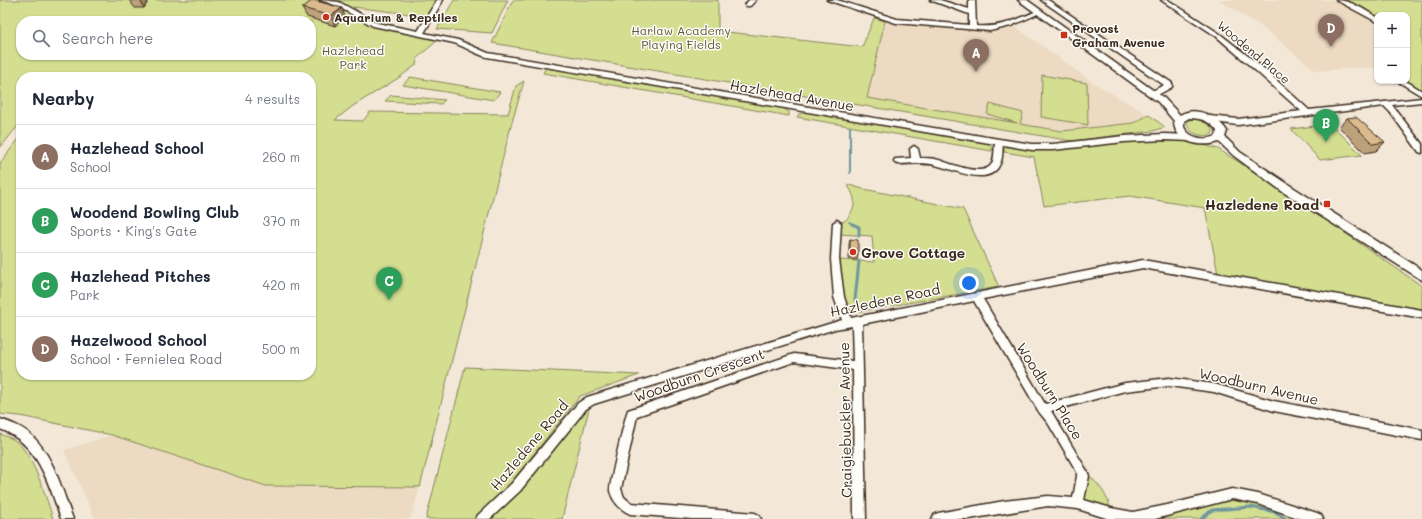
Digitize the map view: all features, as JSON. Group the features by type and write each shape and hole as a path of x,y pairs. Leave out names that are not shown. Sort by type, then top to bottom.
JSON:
{"main road":[{"path":"1022,0 1157,95 1192,115"},
{"path":"1157,95 1191,138 1207,142 1237,154 1422,276"},
{"path":"1179,124 1186,115 1209,119 1219,126 1221,136 1237,154"},
{"path":"1207,142 1212,142 1221,136"}],"street":[{"name":"Hazlehead Avenue","path":"324,0 337,2 375,26 456,41 487,55 998,142 1032,147 1053,147 1124,139 1164,137 1191,138"},
{"path":"420,34 440,0"},
{"path":"830,0 896,20 972,28 999,28 1039,12"},
{"path":"933,0 971,12"},
{"path":"972,0 972,28"},
{"path":"1044,0 1169,85 1157,95"},
{"name":"Woodend Place","path":"1164,0 1218,35 1259,69 1307,113"},
{"path":"1339,0 1374,18"},
{"path":"1405,84 1422,94"},
{"path":"1209,119 1238,122 1386,103 1422,100"},
{"path":"1386,103 1420,143 1422,150"},
{"path":"1221,136 1238,122"},
{"name":"Hazlehead Avenue","path":"1164,137 1179,124"},
{"path":"898,161 935,162 959,170 980,173 989,170 997,162 998,142"},
{"path":"914,149 916,161"},
{"name":"Craigiebuckler Avenue","path":"837,223 835,259 839,297 853,322 858,366 860,519"},
{"name":"Hazledene Road","path":"482,519 516,487 582,406 591,400 835,325 1143,264 1422,314"},
{"name":"Woodburn Place","path":"976,296 1082,472 1083,476 1078,504"},
{"name":"Woodburn Crescent","path":"755,519 630,508 624,505 618,498 615,489 632,413 794,358 858,366"},
{"name":"Woodburn Avenue","path":"1043,409 1125,387 1169,382 1214,388 1274,406 1422,436"},
{"path":"0,424 26,436 42,455 67,519"},
{"path":"938,519 1048,501 1078,504 1111,514 1133,518 1167,511 1232,494 1258,499 1317,519"}],"shaded area":[{"path":"1219,0 1332,0 1346,6 1367,17 1374,24 1374,68 1316,71 1263,28"},
{"path":"885,21 902,25 992,33 1016,27 1095,84 1149,115 1133,123 1062,131 867,98"},
{"path":"112,435 266,486 420,487 410,519 95,519 64,450"}],"green space":[{"name":"Hazlehead Park","path":"0,0 436,0 427,16 353,7 368,18 417,32 438,40 417,58 416,65 400,77 353,106 335,120 363,121 370,112 508,114 516,86 524,81 512,122 420,487 266,486 112,435 20,416 0,414 0,163 16,142 16,380 316,380 316,72 16,72 16,128 0,148"},
{"path":"454,0 508,0 492,33 437,29"},
{"name":"Harlaw Academy Playing Fields","path":"513,0 718,0 718,31 862,47 874,18 885,21 867,98 1017,123 987,114 990,104 1023,113 1020,124 1062,131 1133,123 1149,115 1165,127 1153,131 1072,141 492,43"},
{"path":"1344,0 1422,0 1422,90 1410,83 1410,12 1374,12 1374,16 1364,8"},
{"path":"546,67 783,108 789,112 789,116 543,73"},
{"path":"1042,75 1087,83 1088,125 1041,117"},
{"path":"410,77 500,92 494,100 403,85"},
{"path":"391,95 445,100 441,104 385,101"},
{"path":"807,112 992,143 992,151 797,117 799,114"},
{"path":"1197,119 1210,125 1213,131 1212,134 1204,136 1196,134 1190,130 1187,122 1189,120"},
{"path":"1331,124 1362,155 1320,160 1291,129"},
{"path":"1175,137 1218,149 1278,187 1422,286 1422,312 1218,274 1205,208 1130,196 1044,206 1034,157 1004,152 1004,145 1038,150 1055,150"},
{"path":"847,184 859,188 963,209 999,287 845,314 840,260 874,262 872,236 838,234 837,223 845,221 854,207 853,194"},
{"path":"465,367 639,375 580,396 509,485 475,519 426,519"},
{"path":"591,400 562,519 482,519"},
{"path":"0,434 15,441 23,448 29,457 39,478 53,519 0,519"},
{"path":"1082,471 1098,484 1108,501 1111,514 1078,504"},
{"path":"1242,499 1304,519 1149,519 1227,500"}],"building":[{"path":"313,0 342,8 331,16 302,8"},
{"path":"1356,117 1385,142 1373,144 1347,118"},
{"path":"850,239 858,240 858,254 850,253"}],"waterway":[{"path":"850,127 850,173"},
{"path":"849,222 853,224"},
{"path":"853,224 859,227 859,236"},
{"path":"855,300 859,261"},
{"path":"1201,519 1212,510 1251,507 1275,512 1286,519"}],"place":[{"name":"Aquarium & Reptiles","path":"326,17"},
{"name":"Provost Graham Avenue","path":"1064,35"},
{"name":"Hazelwood School","path":"1331,47"},
{"name":"Hazlehead School","path":"976,72"},
{"name":"Woodend Bowling Club","path":"1326,142"},
{"name":"Hazledene Road","path":"1327,204"},
{"name":"Grove Cottage","path":"853,252"},
{"name":"Hazlehead Pitches","path":"389,300"}]}
